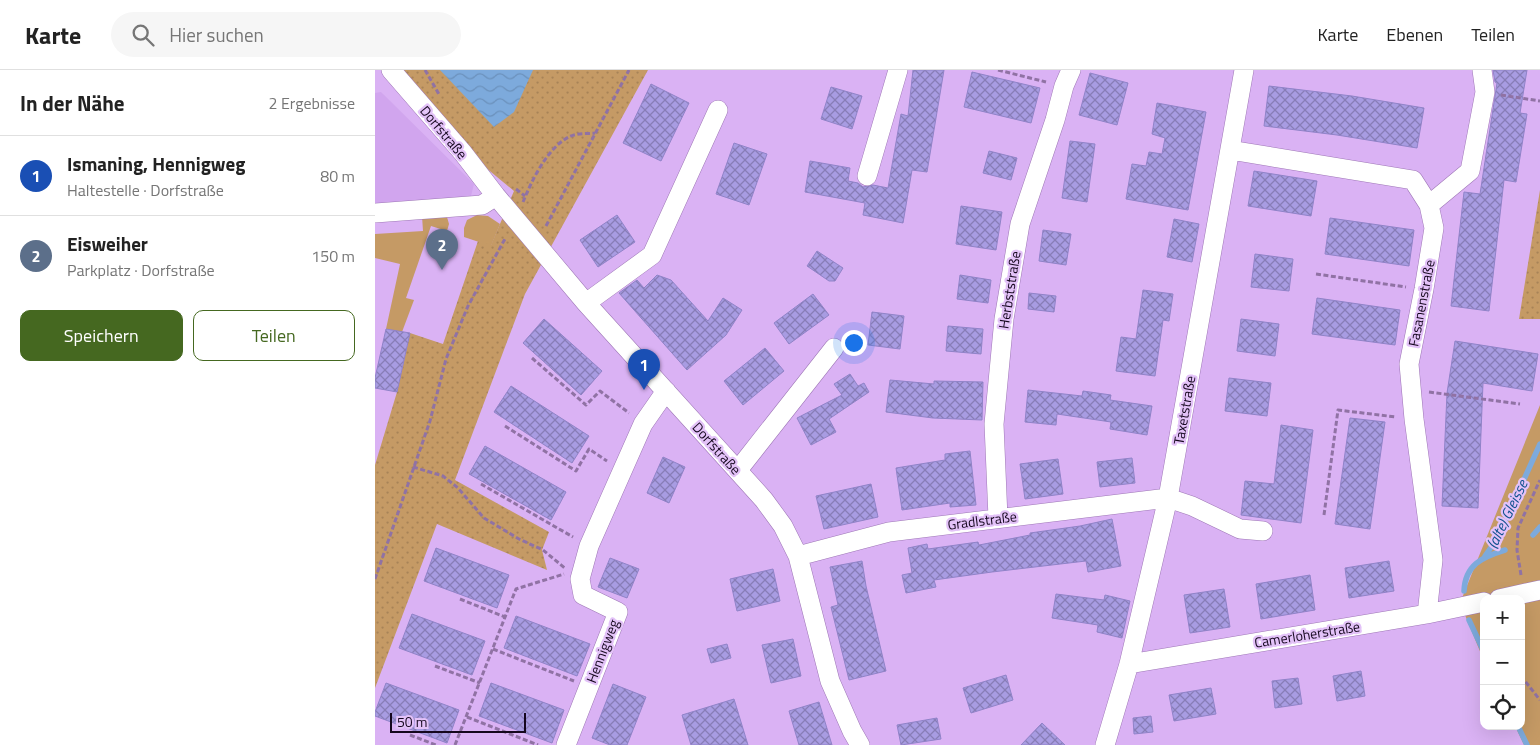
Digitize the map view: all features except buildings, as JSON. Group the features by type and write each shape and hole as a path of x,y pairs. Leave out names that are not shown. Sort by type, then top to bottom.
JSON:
{"street":[{"name":"Dorfstraße","path":"391,70 463,153 496,196 585,303 738,470 783,526 798,556 830,681 860,745"},
{"path":"867,176 898,70"},
{"name":"Taxetstraße","path":"1105,745 1129,664 1168,498 1244,70"},
{"path":"1429,205 1471,171 1485,92 1482,70"},
{"name":"Herbststraße","path":"998,518 993,424 1004,319 1020,224 1067,78"},
{"path":"585,303 652,255 719,110"},
{"name":"Fasanenstraße","path":"1230,150 1413,180 1429,205 1434,228 1409,364 1414,419 1433,560 1427,614"},
{"path":"375,213 482,205 496,196"},
{"path":"738,470 834,348"},
{"name":"Hennigweg","path":"566,745 617,612 583,595 581,579 589,546 643,424 666,391"},
{"path":"1168,498 1192,506 1239,529 1263,531"},
{"name":"Gradlstraße","path":"798,556 889,532 1168,498"},
{"path":"1516,595 1532,591"},
{"name":"Camerloherstraße","path":"1129,664 1427,614 1480,603"}],"path":[{"path":"546,226 629,70"},
{"path":"998,70 1067,78"},
{"path":"1485,92 1540,101"},
{"path":"375,579 429,421 446,359 468,306 503,244 527,192 545,160 559,145 572,136 595,133"},
{"path":"1316,274 1424,289"},
{"path":"532,358 587,405 600,391 643,424"},
{"path":"1411,389 1520,404"},
{"path":"1323,515 1338,410 1414,419"},
{"path":"505,426 576,471 589,449 622,471"},
{"path":"413,467 443,476 458,488 484,518 519,539 543,550 569,572 516,589 455,745"},
{"path":"1532,591 1517,550 1519,528 1540,480"},
{"path":"481,484 589,546"},
{"path":"460,599 505,617"},
{"name":"Hennigweg","path":"493,649 576,681"},
{"path":"435,666 479,683"},
{"path":"1525,681 1540,700"},
{"path":"467,717 538,745"},
{"path":"410,735 436,745"}],"shaded area":[{"path":"400,70 648,70 525,294 455,480 549,532 542,550 547,570 437,524 375,688 375,465 397,392 410,333 443,344 478,241 491,245 514,191 485,167"},
{"path":"381,92 474,184 471,196 375,204 375,93"},
{"path":"1540,190 1540,319 1519,319"},
{"path":"477,215 488,216 500,224 491,246 464,237 464,228 467,220"},
{"path":"422,216 447,217 449,224 447,231 431,226 406,298 414,300 402,332 386,329 400,264 375,258 375,234 423,231"},
{"path":"1540,405 1540,745 1524,745 1517,730 1525,730 1525,595 1480,595 1480,651 1460,603"}],"water":[{"path":"440,70 533,70 514,112 494,127"}],"waterway":[{"name":"(alte) Gleisse","path":"1485,556 1497,539 1540,444"},
{"path":"1533,535 1540,527"},
{"path":"1464,591 1465,582 1471,568 1482,559 1505,550"},
{"path":"1469,620 1480,643"},
{"path":"1520,730 1527,745"}],"place":[{"name":"Eisweiher","path":"442,270"},
{"name":"Ismaning, Hennigweg","path":"644,390"}]}
